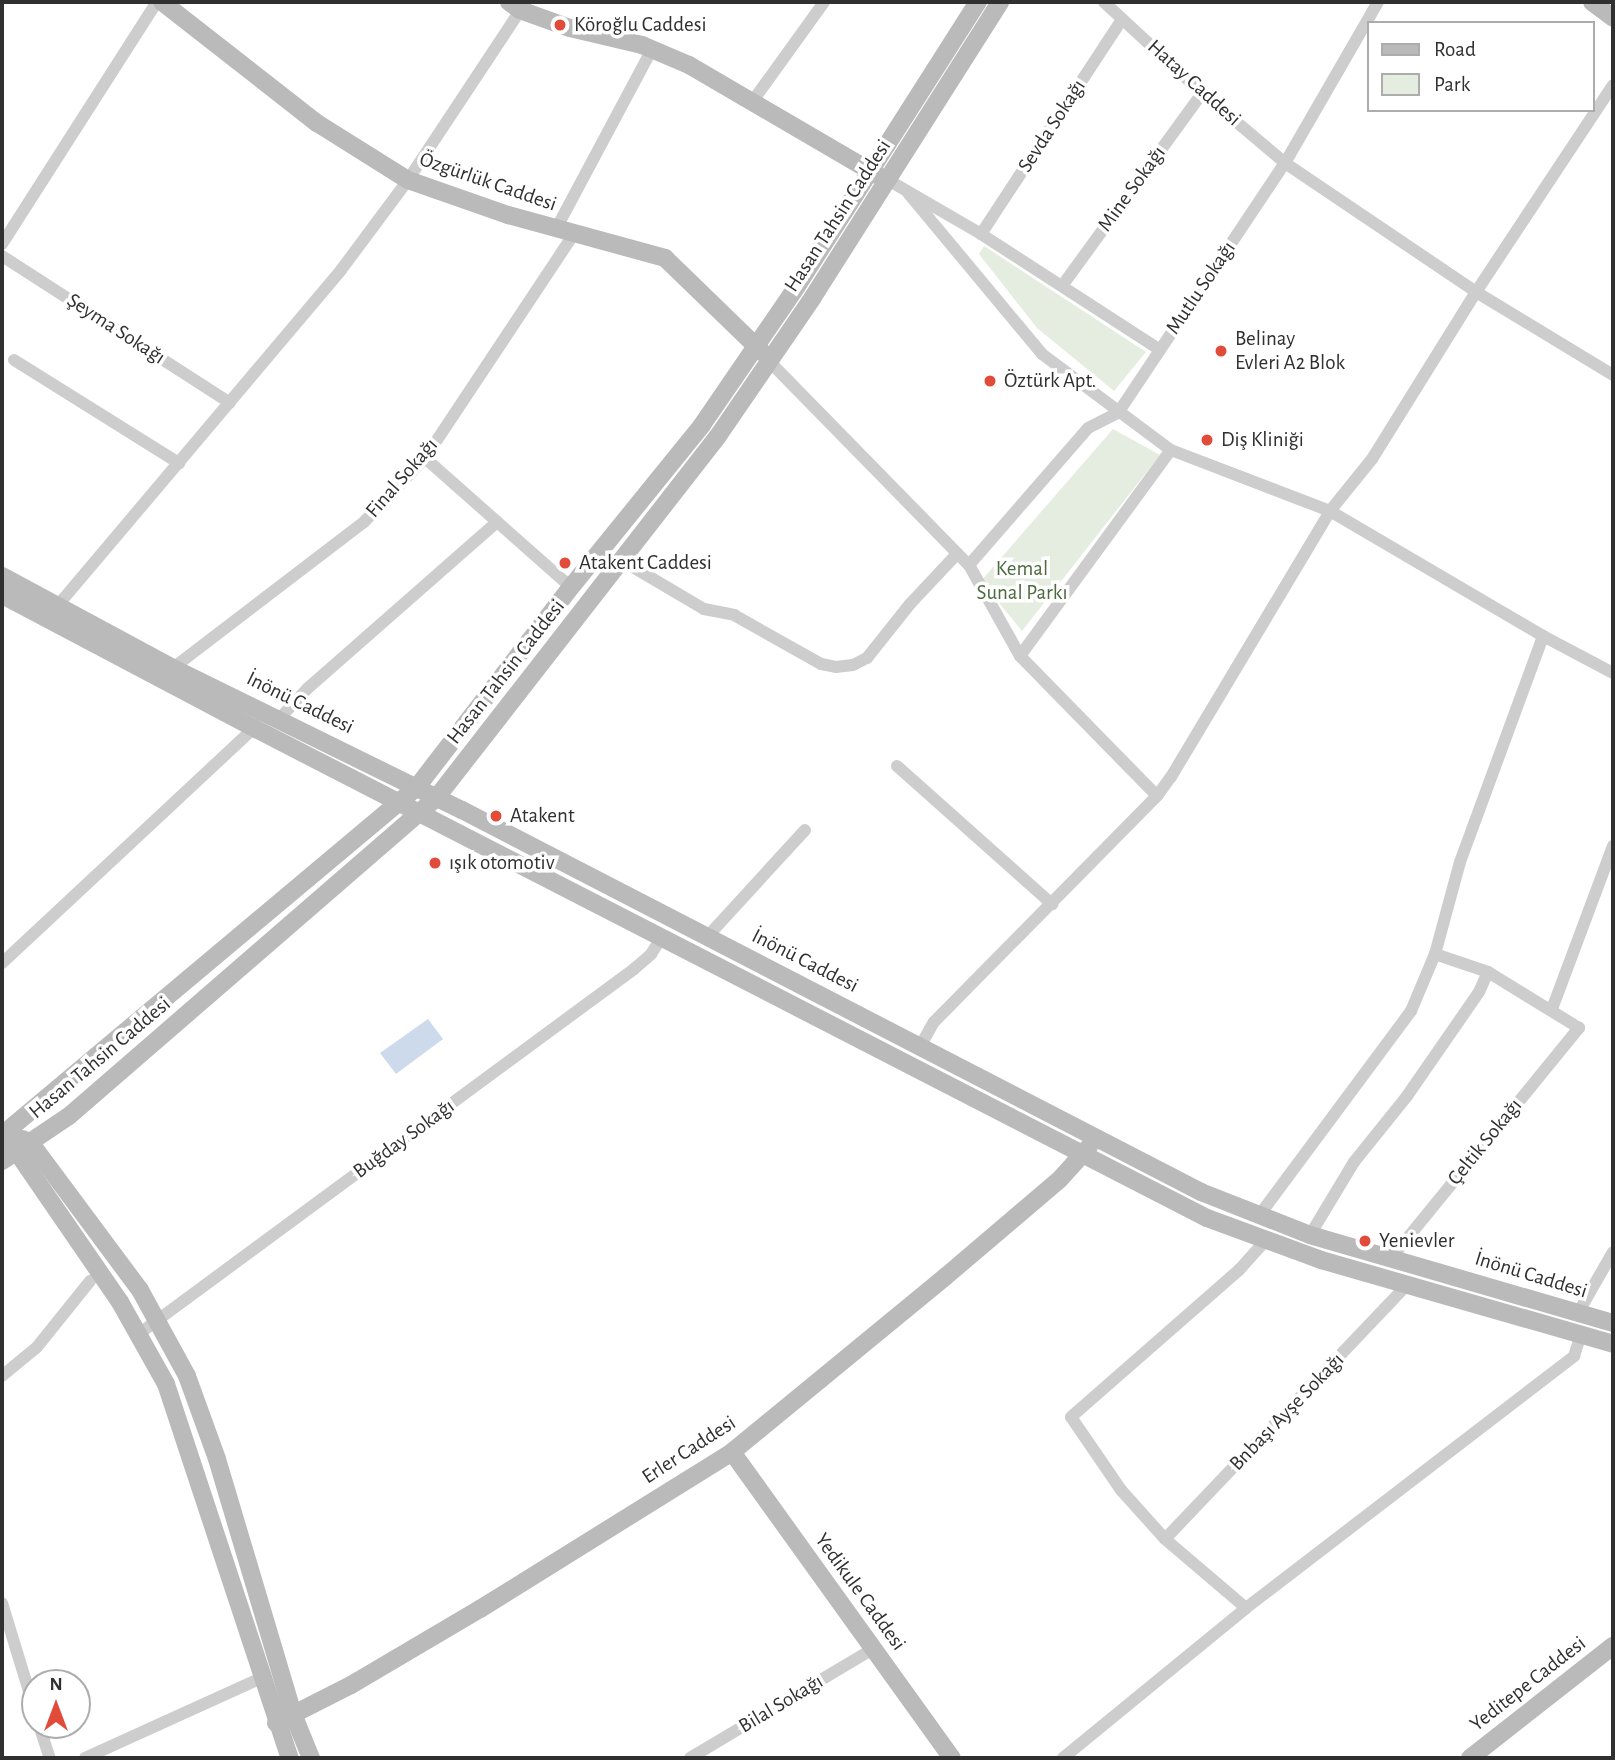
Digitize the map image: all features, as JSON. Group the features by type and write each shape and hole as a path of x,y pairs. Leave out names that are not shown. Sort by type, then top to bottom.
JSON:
{"main road":[{"name":"Özgürlük Caddesi","path":"160,2 317,123 408,180 508,215 574,234 622,244 665,258 756,345 769,361"},
{"name":"Hasan Tahsin Caddesi","path":"3,1131 401,804 417,787 571,587 702,425 978,2"},
{"name":"Hasan Tahsin Caddesi","path":"16,1152 69,1116 437,797 718,436 888,180 1000,2"},
{"path":"1592,2 1613,19"},
{"path":"518,5 570,28 652,49 689,65 888,180"},
{"name":"İnönü Caddesi","path":"2,576 173,667 437,797 1201,1192 1310,1235 1613,1322"},
{"name":"İnönü Caddesi","path":"2,595 254,728 1207,1218 1265,1241 1384,1279 1613,1345"},
{"path":"910,1064 921,1045"},
{"path":"3,1131 140,1333 166,1384 201,1482 261,1678 290,1758"},
{"name":"Erler Caddesi","path":"276,1723 351,1685 468,1616 732,1452 946,1277 1085,1154 1095,1137"},
{"path":"16,1152 159,1320 187,1376 217,1460 293,1714 310,1758"},
{"path":"1384,1279 1392,1257"},
{"name":"Yedikule Caddesi","path":"732,1452 952,1758"},
{"name":"Yeditepe Caddesi","path":"1470,1758 1613,1646"}],"street":[{"path":"2,244 160,2"},
{"path":"752,102 824,2"},
{"name":"Hatay Caddesi","path":"1104,2 1202,93 1285,163 1476,292 1613,375"},
{"name":"Mutlu Sokağı","path":"1367,21 1378,2"},
{"path":"59,604 341,270 408,180 518,5"},
{"name":"Sevda Sokağı","path":"981,234 1122,19"},
{"name":"Mutlu Sokağı","path":"1118,413 1285,163 1366,23"},
{"path":"556,229 652,49"},
{"path":"921,1045 934,1022 1157,796 1171,778 1329,511 1372,459 1476,292 1613,85"},
{"name":"Mine Sokağı","path":"1062,286 1202,93"},
{"path":"888,180 981,234 1160,350"},
{"path":"908,192 1042,354 1171,450 1329,511 1543,636 1613,673"},
{"name":"Final Sokağı","path":"173,667 364,522 425,458 574,234"},
{"name":"Şeyma Sokağı","path":"2,256 230,402"},
{"path":"14,360 179,463"},
{"path":"769,361 969,565 1020,656 1157,796"},
{"path":"969,565 1087,428 1118,413"},
{"path":"1020,656 1171,450"},
{"path":"425,458 571,587"},
{"path":"280,718 308,688 496,522"},
{"path":"621,560 704,608 734,615 821,664 836,667 853,665 867,658 910,604 957,554"},
{"path":"1258,1216 1411,1011 1435,954 1460,862 1543,636"},
{"path":"2,963 254,728"},
{"path":"897,766 1052,904"},
{"path":"708,937 805,830"},
{"path":"1435,954 1489,972 1552,1009 1613,846"},
{"name":"Buğday Sokağı","path":"140,1333 634,969 651,954 662,937"},
{"path":"1310,1235 1354,1162 1407,1096 1443,1040 1479,992 1489,972"},
{"name":"Çeltik Sokağı","path":"1392,1257 1579,1028 1552,1009"},
{"path":"1246,1608 1165,1539 1121,1490 1071,1417 1238,1270 1265,1241"},
{"path":"1578,1313 1613,1252"},
{"path":"2,1376 37,1347 90,1281"},
{"name":"Bnbaşı Ayşe Sokağı","path":"1165,1539 1408,1284"},
{"path":"1063,1758 1246,1608 1574,1356 1581,1335"},
{"path":"2,1603 22,1669"},
{"name":"Bilal Sokağı","path":"690,1758 873,1649"},
{"path":"85,1758 261,1678"},
{"path":"44,1739 50,1758"}],"green space":[{"path":"984,246 1146,352 1114,391 1037,328 979,254"},
{"name":"Kemal Sunal Parkı","path":"1113,429 1160,455 1022,631 981,581"}],"water":[{"path":"428,1019 443,1039 396,1074 380,1053"}],"place":[{"name":"Köroğlu Caddesi","path":"560,25"},
{"name":"Belinay Evleri A2 Blok","path":"1221,351"},
{"name":"Öztürk Apt.","path":"990,381"},
{"name":"Diş Kliniği","path":"1207,440"},
{"name":"Atakent Caddesi","path":"565,563"},
{"name":"Atakent","path":"496,816"},
{"name":"ışık otomotiv","path":"435,863"},
{"name":"Yenievler","path":"1365,1241"}]}
